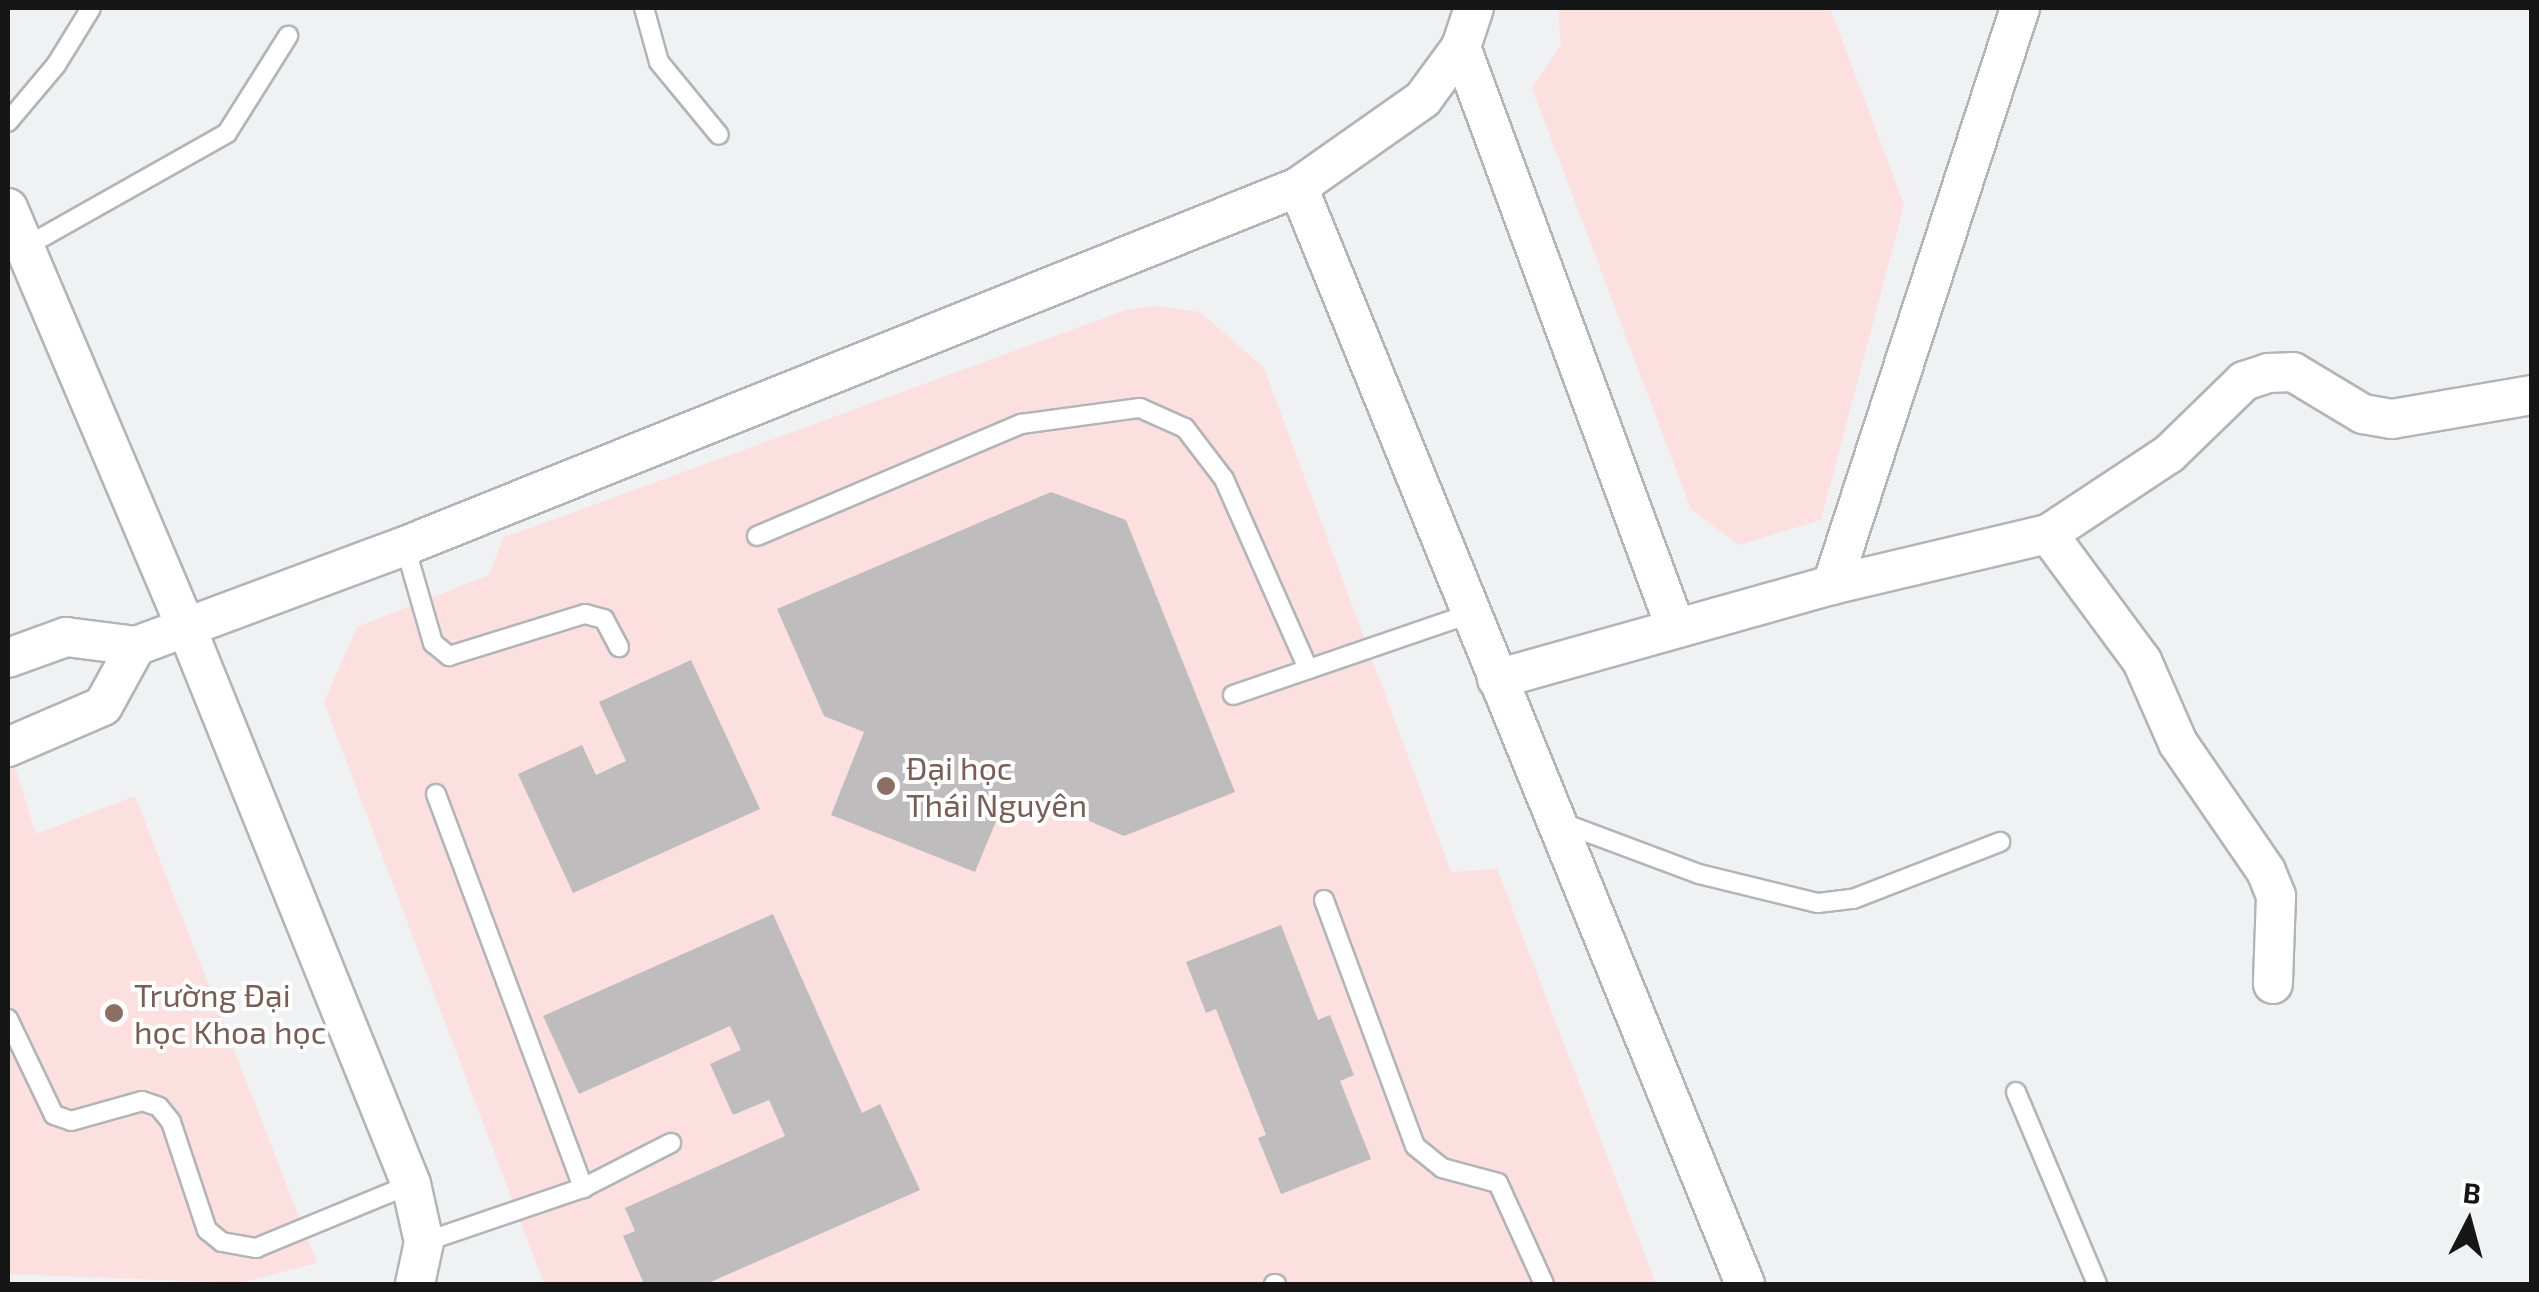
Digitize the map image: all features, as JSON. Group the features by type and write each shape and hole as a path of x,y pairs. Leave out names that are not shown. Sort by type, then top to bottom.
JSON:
{"street":[{"path":"8,658 66,637 136,646 186,624 405,546 1298,187 1423,99 1461,47 1474,8"},
{"path":"1832,585 2020,8"},
{"path":"1461,47 1676,629"},
{"path":"1298,187 1746,1284"},
{"path":"8,208 186,624 411,1184 424,1242 414,1284"},
{"path":"1497,679 1832,585 2048,534 2169,454 2244,382 2268,374 2294,372 2363,414 2392,419 2532,395"},
{"path":"2048,534 2142,661 2178,743 2266,871 2276,896 2273,984"},
{"path":"8,746 103,706 136,646"}],"lane":[{"path":"8,122 56,65 91,8"},
{"path":"644,8 658,62 719,135"},
{"path":"25,247 227,133 288,36"},
{"path":"757,536 1021,424 1140,408 1186,428 1224,479 1308,669"},
{"path":"405,546 433,643 449,656 585,614 604,618 619,647"},
{"path":"1233,695 1470,614"},
{"path":"436,794 583,1188"},
{"path":"1555,820 1699,874 1818,902 1853,899 2000,842"},
{"path":"1324,900 1415,1146 1442,1168 1498,1182 1544,1284"},
{"path":"8,1019 54,1115 71,1121 142,1101 159,1108 171,1122 207,1230 222,1242 256,1248 411,1184"},
{"path":"2016,1092 2097,1284"},
{"path":"424,1242 583,1188 672,1143"}],"shaded area":[{"path":"1558,8 1830,8 1904,205 1821,520 1739,545 1691,509 1532,88 1561,45"},
{"name":"Đại học Thái Nguyên","path":"1154,306 1200,312 1264,368 1451,872 1497,869 1656,1284 544,1284 324,702 357,627 489,575 503,538 1126,310"},
{"name":"Trường Đại học Khoa học","path":"8,745 36,834 135,796 317,1263 240,1283 8,1274"}],"building":[{"path":"1051,492 1126,520 1235,792 1124,836 1038,799 999,814 975,872 831,815 864,732 824,716 777,609"},
{"path":"691,660 760,809 573,893 518,774 582,745 596,775 626,761 599,702"},
{"path":"773,914 862,1113 880,1104 920,1190 706,1284 644,1284 623,1236 635,1231 625,1208 785,1136 769,1100 733,1115 710,1064 741,1050 730,1026 579,1094 543,1016"},
{"path":"1281,925 1318,1020 1330,1015 1354,1075 1340,1081 1371,1159 1281,1194 1258,1138 1266,1135 1216,1009 1206,1013 1186,962"}],"place":[{"name":"Đại học Thái Nguyên","path":"886,786"},
{"name":"Trường Đại học Khoa học","path":"114,1013"}]}
